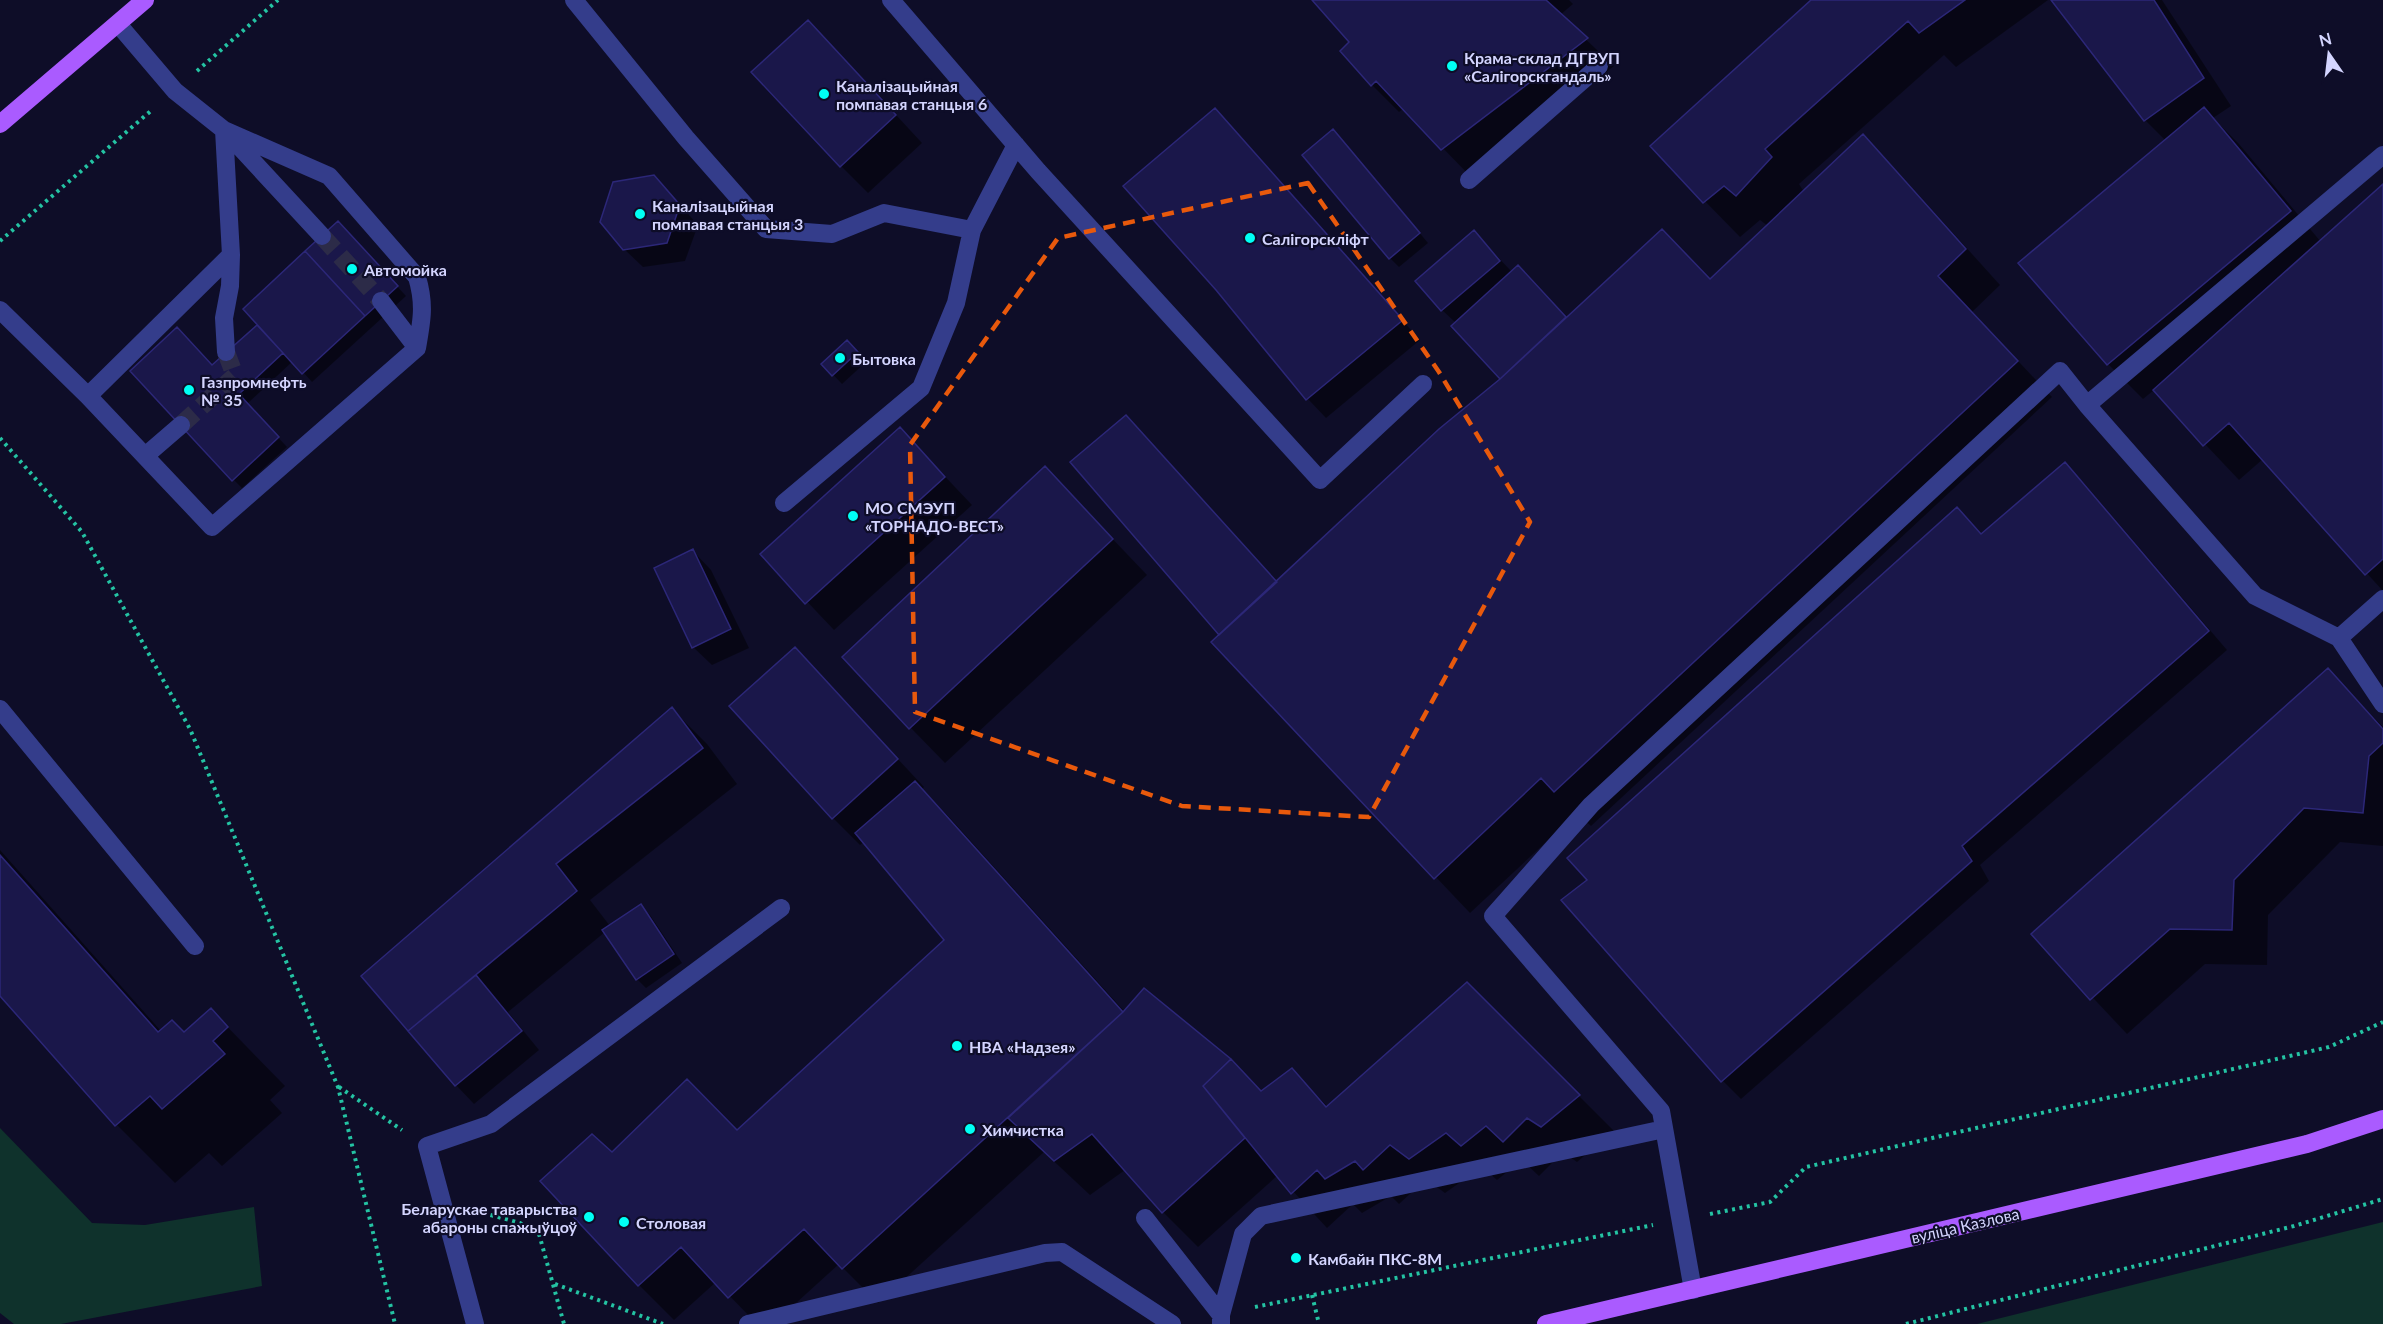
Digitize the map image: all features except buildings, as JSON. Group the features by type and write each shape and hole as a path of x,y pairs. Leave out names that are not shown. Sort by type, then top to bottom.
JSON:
{"main road":[{"path":"0,124 145,0"},
{"name":"вуліца Казлова","path":"1546,1324 2307,1144 2383,1119"}],"lane":[{"path":"573,0 686,138 766,229 832,234 884,213 972,230"},
{"path":"891,0 1016,146 1320,480 1423,384"},
{"path":"118,24 175,91 224,130 322,236"},
{"path":"1469,180 1599,66"},
{"path":"224,130 231,255 230,286 224,318 226,352"},
{"path":"0,310 88,396 212,527 417,348 423,319 423,297 417,277 329,176 224,130"},
{"path":"784,503 921,388 956,303 972,230 1016,146"},
{"path":"2087,405 2383,155"},
{"path":"88,396 231,255"},
{"path":"381,301 417,348"},
{"path":"1693,1290 1661,1111 1493,916 1591,805 2060,371 2087,405 2255,596 2339,638 2383,704"},
{"path":"145,456 181,426"},
{"path":"2339,638 2383,599"},
{"path":"0,709 195,946"},
{"path":"476,1324 427,1146 491,1124 781,908"},
{"path":"1221,1319 1244,1234 1261,1216 1664,1129"},
{"path":"1145,1218 1221,1319"},
{"path":"748,1324 1045,1253 1062,1252 1172,1324"}],"path":[{"path":"0,241 278,0"},
{"path":"0,438 82,532 190,729 338,1086 395,1324"},
{"path":"1221,1319 1312,1295 1770,1202 1806,1167 2329,1047 2383,1022"},
{"path":"338,1086 427,1146"},
{"path":"1906,1324 2294,1226 2383,1199"},
{"path":"443,1203 519,1223 539,1234 564,1324"},
{"path":"554,1284 663,1324"},
{"path":"1312,1295 1319,1324"}],"highlighted area":[{"path":"1308,183 1439,372 1530,522 1369,817 1182,806 915,712 910,445 1058,238"}],"green space":[{"path":"0,1128 92,1223 145,1225 254,1207 262,1286 61,1324 14,1324 0,1313"},
{"path":"2383,1222 2383,1324 1977,1324"}],"tunnel":[{"path":"322,236 381,301"},
{"path":"181,425 235,376 226,352"}],"place":[{"name":"Крама-склад ДГВУП «Салігорскгандаль»","path":"1452,66"},
{"name":"Каналізацыйная помпавая станцыя 6","path":"824,94"},
{"name":"Каналізацыйная помпавая станцыя 3","path":"640,214"},
{"name":"Салігорскліфт","path":"1250,238"},
{"name":"Автомойка","path":"352,269"},
{"name":"Бытовка","path":"840,358"},
{"name":"Газпромнефть № 35","path":"189,390"},
{"name":"МО СМЭУП «ТОРНАДО-ВЕСТ»","path":"853,516"},
{"name":"НВА «Надзея»","path":"957,1046"},
{"name":"Химчистка","path":"970,1129"},
{"name":"Беларускае таварыства абароны спажыўцоў","path":"589,1217"},
{"name":"Столовая","path":"624,1222"},
{"name":"Камбайн ПКС-8М","path":"1296,1258"}]}
